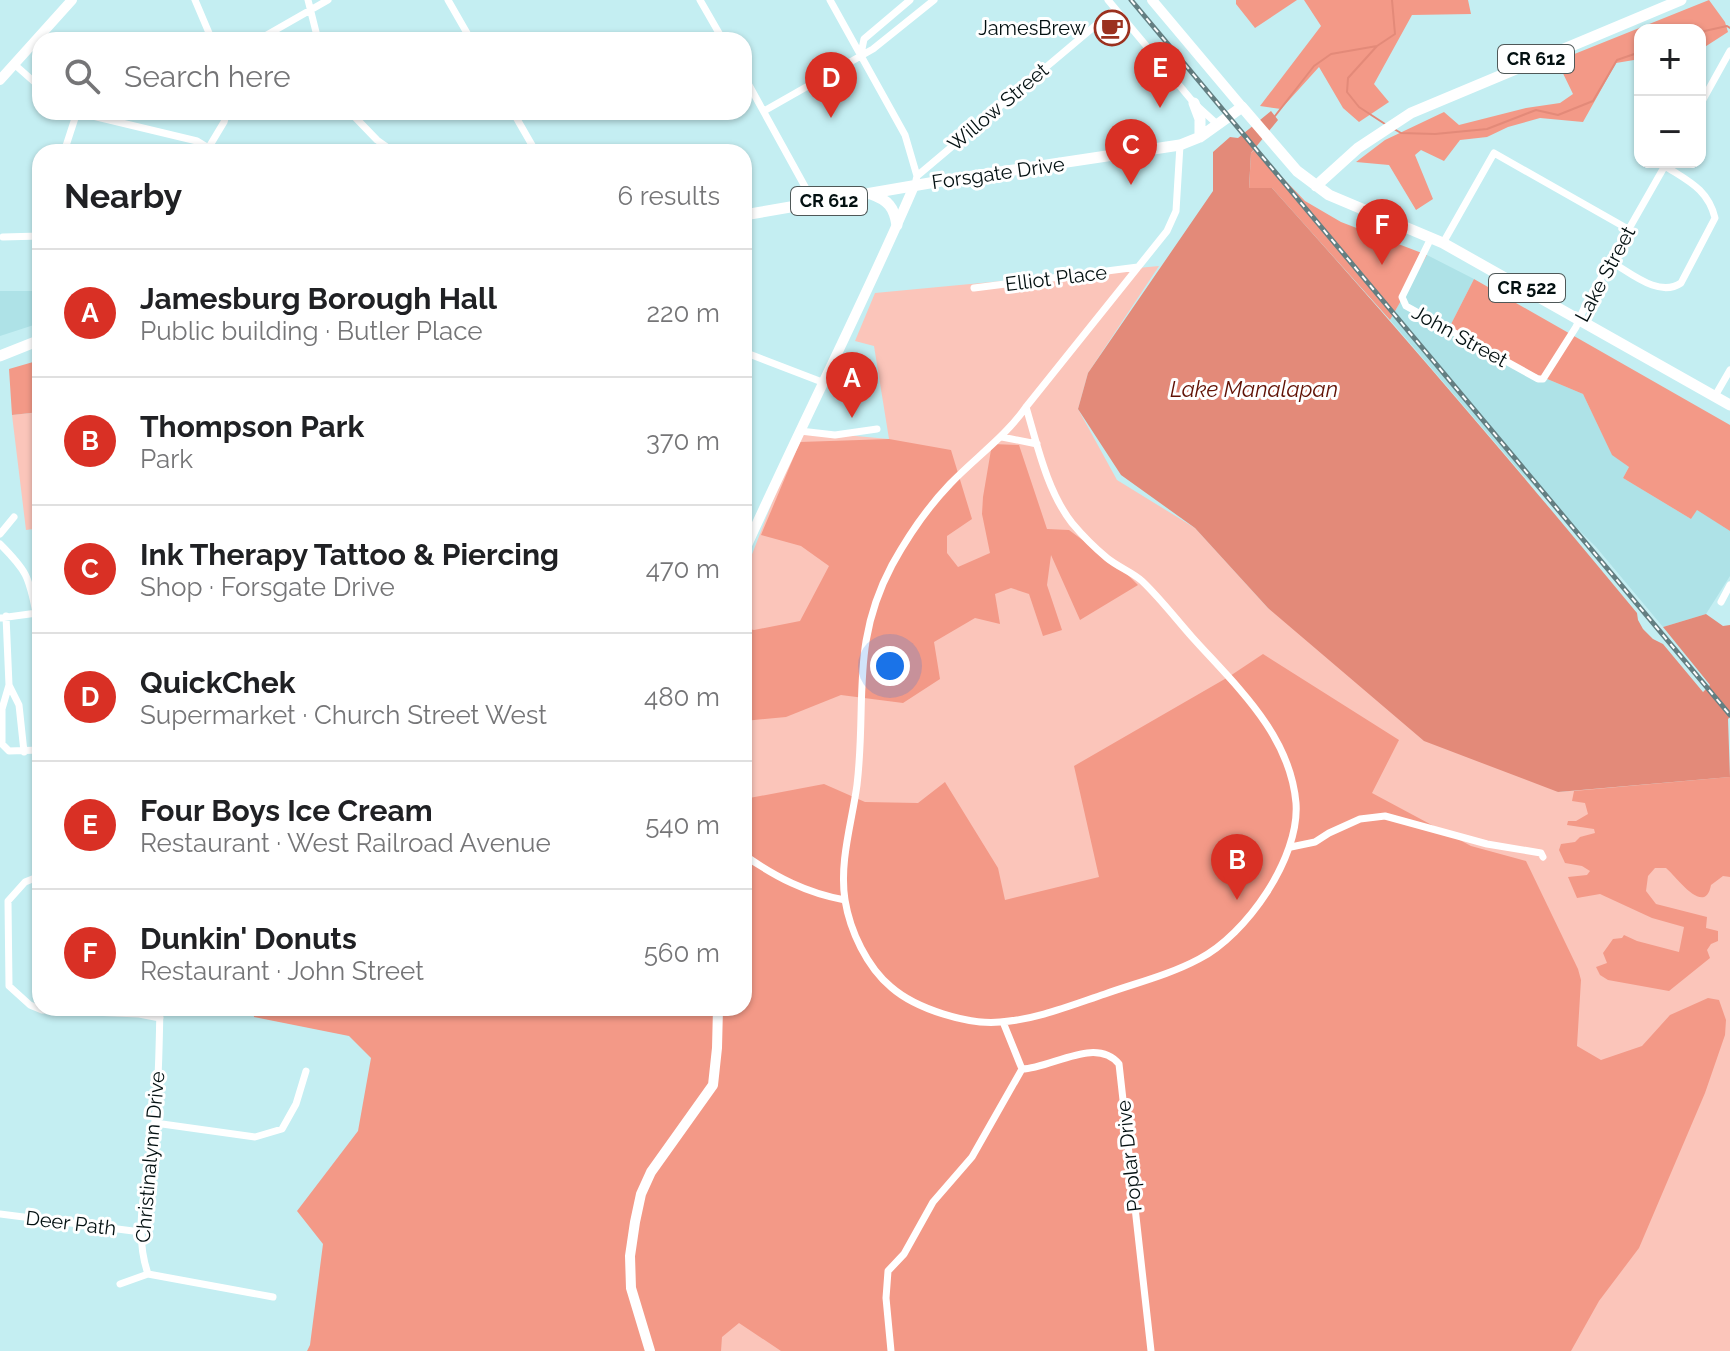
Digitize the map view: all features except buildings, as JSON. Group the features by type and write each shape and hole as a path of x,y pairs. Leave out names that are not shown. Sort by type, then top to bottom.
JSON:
{"main road":[{"name":"CR 612","path":"1316,186 1336,166 1394,122 1437,101 1681,0"},
{"path":"1194,103 1200,119 1200,137"},
{"name":"CR 522","path":"1242,107 1297,171 1316,186 1353,206 1437,240 1730,405"},
{"name":"Forsgate Drive","path":"752,214 870,193 916,181 1180,145 1200,137 1242,107"},
{"path":"870,193 886,199 897,225"},
{"path":"0,356 32,343"}],"street":[{"path":"195,0 209,32"},
{"path":"308,0 316,32"},
{"path":"272,32 328,0"},
{"path":"448,0 466,32"},
{"path":"700,0 718,32"},
{"path":"752,535 916,181 905,135 830,0"},
{"path":"861,54 864,39 910,0"},
{"path":"764,111 873,49 934,0"},
{"path":"1108,0 1194,103 1217,124"},
{"name":"CR 522","path":"1152,0 1242,107"},
{"path":"41,32 66,2"},
{"name":"Willow Street","path":"916,181 1115,9"},
{"path":"0,80 32,43"},
{"path":"1706,96 1727,64 1730,51"},
{"path":"14,64 32,80"},
{"path":"752,90 814,203"},
{"path":"66,144 74,120"},
{"path":"110,120 179,136 199,144"},
{"path":"214,144 225,120"},
{"path":"358,120 383,144"},
{"path":"518,120 531,144"},
{"path":"1026,407 1064,512 1106,557 1141,580 1249,701 1276,737 1290,770 1296,807 1291,847 1271,887 1230,936 1203,957 1172,972 1099,996 1003,1022 980,1022 932,1010 892,988 862,951 845,900 847,843 857,787 861,736 862,657 875,598 894,562 935,501 1002,437 1026,407 1138,267 1167,231 1176,211 1180,145"},
{"path":"1437,240 1494,153 1628,229"},
{"name":"Lake Street","path":"1538,379 1548,375 1664,168"},
{"path":"1610,261 1660,289 1672,289 1681,283 1715,218 1712,204 1703,189 1672,168"},
{"path":"3,237 32,235"},
{"name":"John Street","path":"1437,240 1417,264 1402,301 1538,379"},
{"name":"Elliot Place","path":"974,288 1138,267"},
{"path":"752,355 822,382"},
{"path":"1715,396 1730,370"},
{"path":"800,431 835,435 877,429"},
{"path":"1002,437 1037,444"},
{"path":"0,534 14,517"},
{"path":"0,544 23,567 32,591"},
{"path":"1721,602 1730,585"},
{"path":"32,613 3,617 9,685 2,709 2,744 9,751 32,751"},
{"path":"9,685 19,705 24,752"},
{"path":"1291,847 1315,842 1360,819 1385,816 1487,844 1523,848 1541,853 1543,857"},
{"path":"752,860 798,887 817,895 845,900"},
{"path":"32,879 25,882 8,901 7,972 9,986 32,1006"},
{"path":"150,1016 160,1018"},
{"path":"650,1351 631,1288 630,1256 635,1222 641,1194 651,1172 713,1085 718,1016"},
{"name":"Christinalynn Drive","path":"148,1274 141,1252 141,1232 147,1162 155,1123 160,1018"},
{"path":"891,1351 886,1298 888,1271 904,1254 933,1202 972,1157 1022,1069 1003,1022"},
{"name":"Poplar Drive","path":"1022,1069 1038,1068 1083,1053 1097,1052 1112,1055 1119,1064 1151,1351"},
{"path":"155,1123 255,1137 282,1129 296,1104 306,1071"},
{"name":"Deer Path","path":"0,1214 141,1232"},
{"path":"120,1284 148,1274 273,1297"}],"shaded area":[{"path":"1236,0 1297,0 1255,28"},
{"path":"1304,0 1468,0 1471,14 1412,15 1374,84 1389,102 1359,122 1343,108 1319,67 1281,109 1260,106 1321,26"},
{"path":"1709,0 1725,22 1728,32 1706,46 1706,24 1649,24"},
{"path":"1634,30 1634,60 1616,63 1583,122 1540,118 1487,137 1460,140 1444,161 1421,150 1415,155 1433,199 1416,210 1389,165 1356,162 1385,140 1444,112 1459,125 1560,103 1573,94 1557,61"},
{"path":"1255,149 1305,201 1341,222 1427,255 1390,320 1272,188 1249,189 1251,153"},
{"path":"1427,255 1474,279 1448,330 1502,360 1583,394 1612,454 1629,467 1623,478 1691,519 1697,509 1730,531 1730,576 1706,614 1663,627 1596,547 1523,475 1390,320"},
{"path":"1159,266 1088,373 1078,409 1117,480 1195,528 1268,608 1558,792 1730,777 1730,1351 654,1351 742,1016 752,1016 752,554 800,431 889,439 874,346 855,341 875,293"},
{"path":"1474,279 1730,425 1730,531 1697,510 1691,519 1623,478 1629,467 1612,455 1583,394 1502,360 1448,330"},
{"path":"0,291 32,291 32,326 0,336"},
{"path":"32,362 32,413 12,415 9,369"},
{"path":"32,413 32,529 26,530 12,415"},
{"path":"889,439 951,450 972,519 947,536 947,553 958,567 990,553 982,514 992,444 1019,445 1047,529 1069,530 1138,585 1080,620 1051,555 1047,585 1062,630 1043,636 1029,594 1011,588 995,594 1000,624 975,618 934,642 940,679 903,703 841,695 786,717 752,720 752,630 800,621 829,566 801,546 761,535 800,442"},
{"path":"1263,654 1399,740 1372,793 1471,846 1526,861 1578,969 1581,980 1577,1046 1601,1060 1642,1046 1670,1015 1708,998 1719,1000 1726,1020 1725,1035 1705,1093 1639,1248 1599,1301 1571,1351 781,1351 739,1323 722,1337 721,1351 307,1351 323,1244 297,1211 358,1131 371,1058 349,1036 254,1016 752,1016 752,798 824,784 865,802 918,803 945,782 998,868 1005,900 1099,877 1074,766"},
{"path":"1730,777 1730,877 1723,876 1711,885 1708,894 1703,897 1690,892 1666,868 1655,868 1648,876 1646,891 1656,904 1707,917 1706,928 1718,931 1718,941 1707,950 1710,958 1669,991 1608,980 1600,975 1596,967 1607,963 1603,953 1613,939 1624,935 1679,952 1684,927 1652,918 1600,894 1577,898 1568,877 1587,875 1590,871 1565,863 1559,850 1561,844 1575,842 1580,837 1595,833 1594,829 1567,825 1568,821 1576,821 1588,814 1585,803 1572,801 1574,791"}],"water":[{"name":"Lake Manalapan","path":"1271,111 1278,120 1251,153 1249,188 1272,188 1547,505 1637,613 1643,629 1663,644 1703,692 1710,685 1663,627 1706,614 1723,626 1730,625 1730,777 1558,792 1424,741 1268,608 1195,528 1121,475 1078,409 1088,373 1213,191 1213,152 1230,137 1238,138"}],"waterway":[{"path":"1275,116 1314,66 1331,54 1377,46 1395,34 1392,0"},
{"path":"1706,31 1730,28"},
{"path":"1377,46 1348,78 1347,92 1359,107 1385,124"},
{"path":"1394,129 1401,133 1435,134 1487,129 1536,110 1558,115 1593,101 1617,60 1634,54"}],"railway":[{"path":"1131,0 1730,715"}],"place":[{"name":"JamesBrew","path":"1112,28"},
{"name":"Four Boys Ice Cream","path":"1160,108"},
{"name":"QuickChek","path":"831,118"},
{"name":"Ink Therapy Tattoo & Piercing","path":"1131,185"},
{"name":"Dunkin' Donuts","path":"1382,265"},
{"name":"Jamesburg Borough Hall","path":"852,418"},
{"name":"Thompson Park","path":"1237,900"}]}
